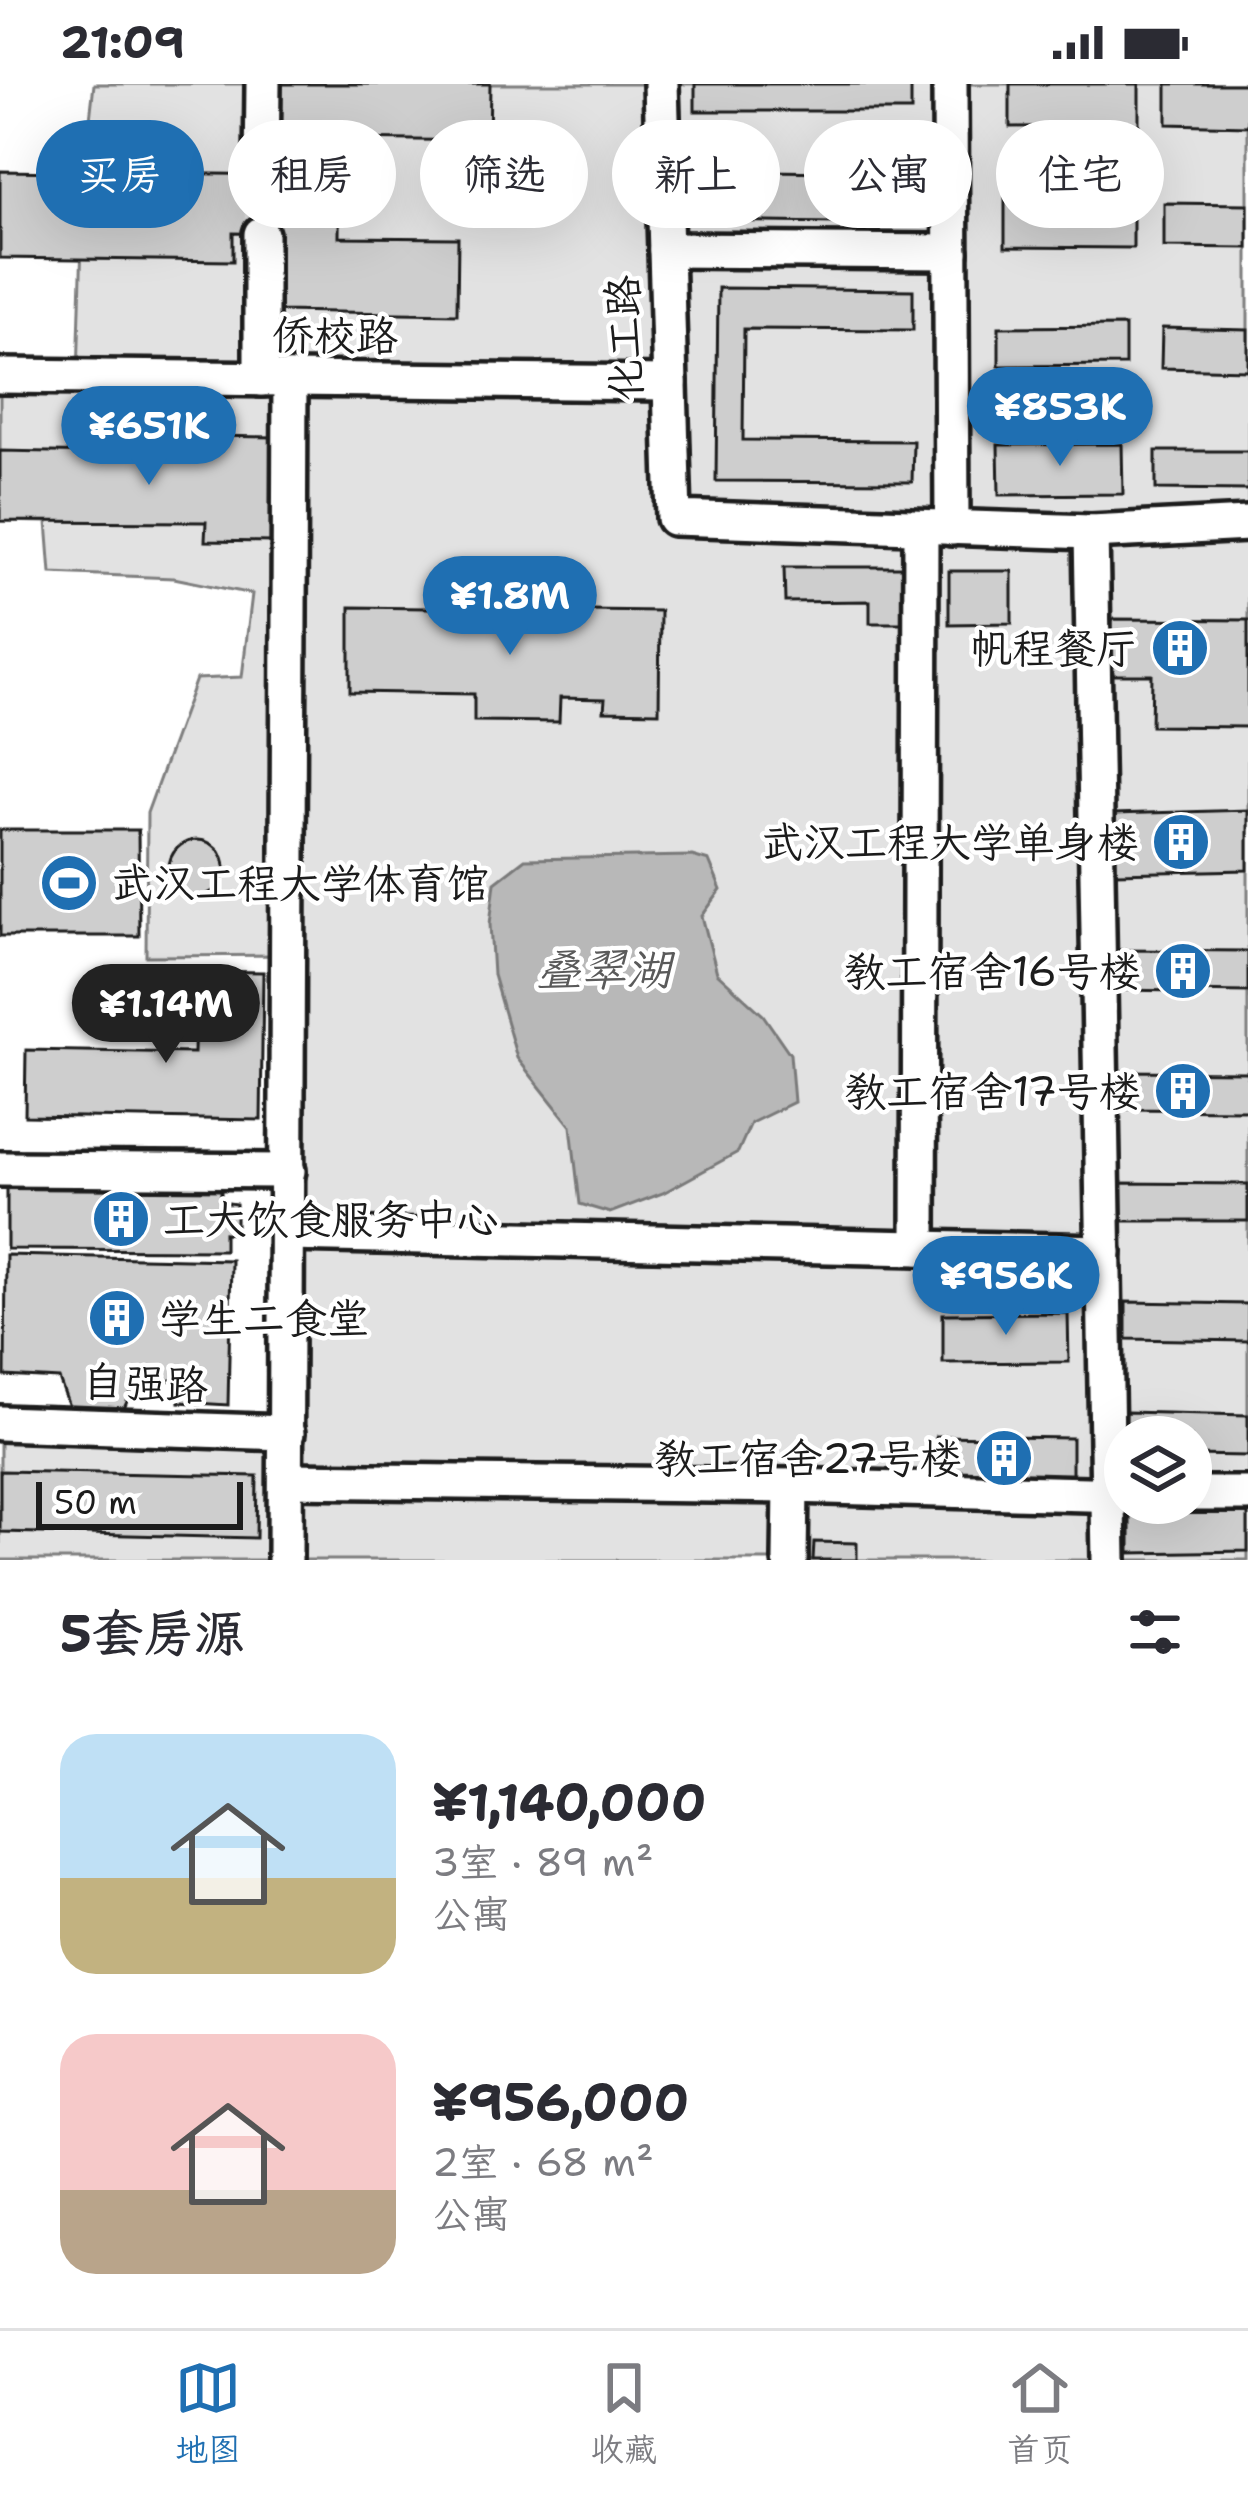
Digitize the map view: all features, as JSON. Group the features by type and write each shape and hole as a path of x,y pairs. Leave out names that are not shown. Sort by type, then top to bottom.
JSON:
{"street":[{"path":"263,84 263,120"},
{"name":"化工路","path":"661,84 674,518 936,527"},
{"path":"919,1248 936,527 951,252 950,84"},
{"path":"261,233 276,380 288,1171 285,1560"},
{"path":"666,250 951,252"},
{"name":"侨校路","path":"0,376 670,383"},
{"path":"936,527 1091,532 1248,524"},
{"path":"1091,532 1104,1252 1113,1416"},
{"path":"0,1169 288,1171"},
{"path":"288,1234 1104,1252"},
{"name":"自强路","path":"0,1423 287,1433"},
{"path":"286,1480 1104,1495"},
{"path":"790,1560 791,1486"},
{"path":"1212,1494 1248,1493"},
{"path":"1109,1560 1113,1524"}],"shaded area":[{"path":"94,84 1248,84 1248,1560 0,1560 0,1423 287,1433 288,955 146,956 147,813 196,679 242,677 252,594 174,578 51,573 47,522 0,521 0,376 78,376 82,228 204,228 204,120 90,120"}],"water":[{"name":"叠翠湖","path":"692,856 709,861 721,890 702,916 717,973 763,1015 790,1054 794,1102 751,1123 738,1152 663,1193 610,1213 580,1204 571,1126 517,1058 493,975 490,924 495,882 525,859"}],"building":[{"path":"281,84 490,84 489,120 420,120 420,140 396,140 396,120 281,120"},
{"path":"695,84 911,84 911,111 695,111"},
{"path":"1010,84 1139,84 1139,120 1010,120"},
{"path":"1167,84 1248,84 1248,126 1167,124"},
{"path":"0,171 36,172 36,228 204,228 204,174 228,174 228,228 339,228 339,237 458,238 457,314 279,311 280,234 233,233 233,261 0,258"},
{"path":"780,171 804,171 804,223 780,222"},
{"path":"1164,203 1248,204 1248,248 1164,247"},
{"path":"1005,228 1133,228 1133,248 1005,247"},
{"path":"718,288 913,290 913,330 744,329 743,440 913,441 912,482 716,481"},
{"path":"1125,326 1125,365 999,366 999,327"},
{"path":"1162,328 1248,330 1248,370 1161,368"},
{"path":"208,436 276,437 275,542 205,541 206,522 0,521 0,451 205,455"},
{"path":"1122,444 1123,494 999,495 998,445"},
{"path":"1156,451 1248,451 1248,490 1156,489"},
{"path":"784,567 902,567 902,623 870,623 870,601 785,602"},
{"path":"949,571 1012,571 1012,623 949,624"},
{"path":"350,607 660,611 659,712 604,711 605,699 560,698 559,722 474,721 474,694 350,692"},
{"name":"帆程餐厅","path":"1112,619 1248,620 1248,727 1151,726 1152,675 1111,675"},
{"name":"武汉工程大学单身楼","path":"1248,810 1248,870 1116,873 1114,814"},
{"name":"武汉工程大学体育馆","path":"0,830 138,830 139,936 0,936"},
{"path":"197,840 217,848 225,868 217,888 197,896 177,888 169,868 177,848"},
{"name":"教工宿舍16号楼","path":"1118,950 1248,951 1248,992 1117,990"},
{"path":"196,971 263,972 261,1120 25,1116 26,1050 194,1053"},
{"name":"教工宿舍17号楼","path":"1118,1071 1248,1072 1248,1110 1118,1109"},
{"path":"1116,1183 1248,1184 1248,1221 1116,1221"},
{"name":"工大饮食服务中心","path":"7,1185 221,1187 221,1202 236,1204 236,1234 224,1233 224,1250 7,1249"},
{"name":"学生二食堂","path":"6,1255 231,1260 228,1405 179,1402 180,1380 136,1381 122,1413 71,1412 59,1379 5,1376"},
{"path":"1126,1302 1248,1304 1248,1341 1126,1339"},
{"path":"1068,1313 1069,1362 943,1363 943,1314"},
{"path":"1126,1412 1248,1415 1248,1456 1212,1455 1212,1416 1126,1416"},
{"name":"教工宿舍27号楼","path":"936,1436 1072,1438 1072,1479 936,1478"},
{"path":"0,1471 257,1476 256,1538 0,1532"},
{"path":"1248,1510 1248,1551 1130,1553 1130,1524 1212,1524 1212,1511"},
{"path":"814,1542 857,1543 857,1560 813,1560"}],"tunnel":[{"path":"261,228 261,234"}],"place":[{"name":"帆程餐厅","path":"1180,648"},
{"name":"武汉工程大学单身楼","path":"1181,842"},
{"name":"武汉工程大学体育馆","path":"69,883"},
{"name":"教工宿舍16号楼","path":"1183,971"},
{"name":"教工宿舍17号楼","path":"1183,1091"},
{"name":"工大饮食服务中心","path":"121,1219"},
{"name":"学生二食堂","path":"117,1318"},
{"name":"教工宿舍27号楼","path":"1004,1458"}]}
